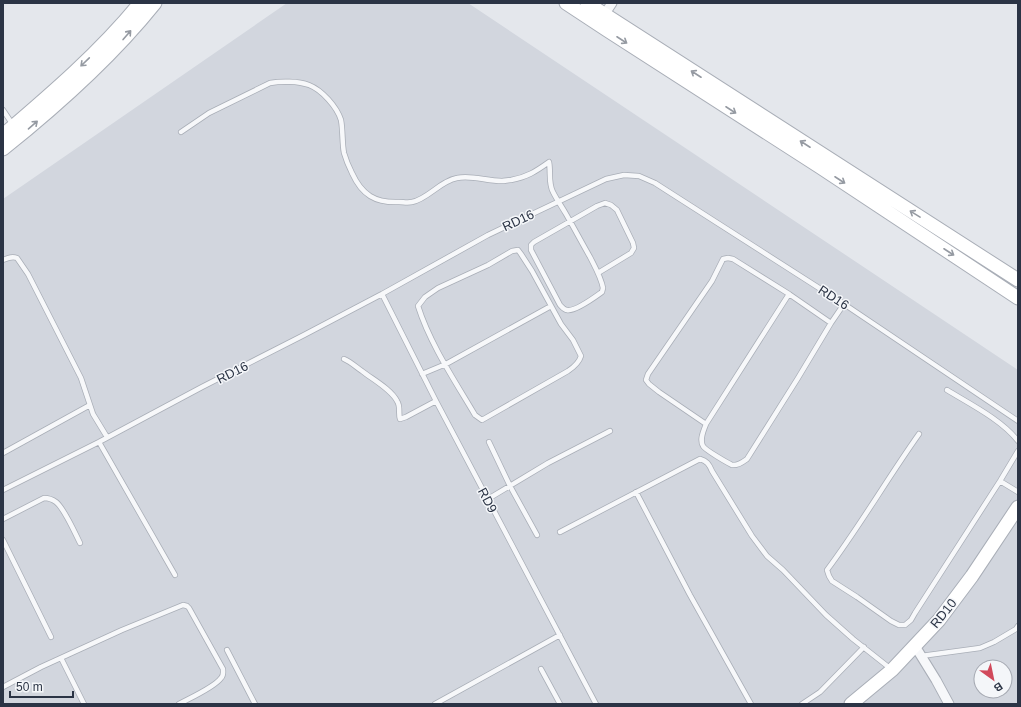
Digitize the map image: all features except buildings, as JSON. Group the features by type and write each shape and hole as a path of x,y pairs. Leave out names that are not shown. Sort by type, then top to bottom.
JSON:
{"main road":[{"path":"3,135 47,98 92,55 140,3"},
{"path":"3,149 54,107 104,60 155,3"},
{"path":"566,3 601,19 1018,280"},
{"path":"587,3 601,19 826,171 1018,298"},
{"name":"RD10","path":"851,704 892,670 918,651 972,576 1018,507"}],"street":[{"path":"601,19 612,3"},
{"path":"918,651 949,704"}],"lane":[{"path":"181,132 209,113 270,83 280,81 309,85 320,92 332,104 340,120 344,154 356,183 366,194 376,200 411,202 421,198 451,179 464,177 502,181 522,178 537,171 549,162 550,184 553,192 559,201 570,222 598,273 603,288 602,292 578,307 566,310 560,305 534,257 531,250 531,245 534,242 570,222 597,206 605,203 611,205 617,210 634,248 631,253 598,273"},
{"path":"3,110 14,126"},
{"name":"RD16","path":"3,490 304,336 488,235 606,179 624,175 639,176 655,182 844,304 1018,421"},
{"path":"518,250 532,271 551,306 561,324 573,340 581,356 577,365 568,372 482,420 475,415 431,339 418,306 425,298 438,288 512,251 518,250"},
{"path":"3,260 14,257 20,260 81,378 90,405 107,437"},
{"path":"706,424 649,384 646,380 648,374 712,281 723,260 728,258 734,259 831,323"},
{"name":"RD9","path":"382,294 436,401 596,704"},
{"path":"789,294 706,424 701,439 702,445 706,450 733,465 741,464 747,460 844,304"},
{"path":"422,374 446,364 551,306"},
{"path":"344,359 348,360 378,381 396,399 399,407 400,419 436,401"},
{"path":"947,390 1002,424 1018,441"},
{"path":"3,453 90,405"},
{"path":"488,499 548,463 610,430"},
{"path":"919,434 842,550 827,570 832,581 899,625 905,624 911,620 1018,451"},
{"path":"99,442 175,575"},
{"path":"489,442 510,486 537,535"},
{"path":"560,532 700,459 705,460 710,464 712,471 752,536 767,556 783,570 826,615 892,670"},
{"path":"1000,481 1018,492"},
{"path":"636,492 690,595 751,704"},
{"path":"3,519 44,498 49,498 61,507 80,543"},
{"path":"3,540 51,637"},
{"path":"3,687 60,658 178,606 185,605 189,608 223,669 223,672 222,677 216,683 179,704"},
{"path":"918,651 980,648 994,642 1016,629 1018,626"},
{"path":"435,704 560,635"},
{"path":"802,704 820,692 864,648"},
{"path":"227,650 255,704"},
{"path":"60,658 84,704"},
{"path":"541,669 560,704"}],"shaded area":[{"path":"287,3 468,3 1018,370 1018,704 3,704 3,199"}]}
